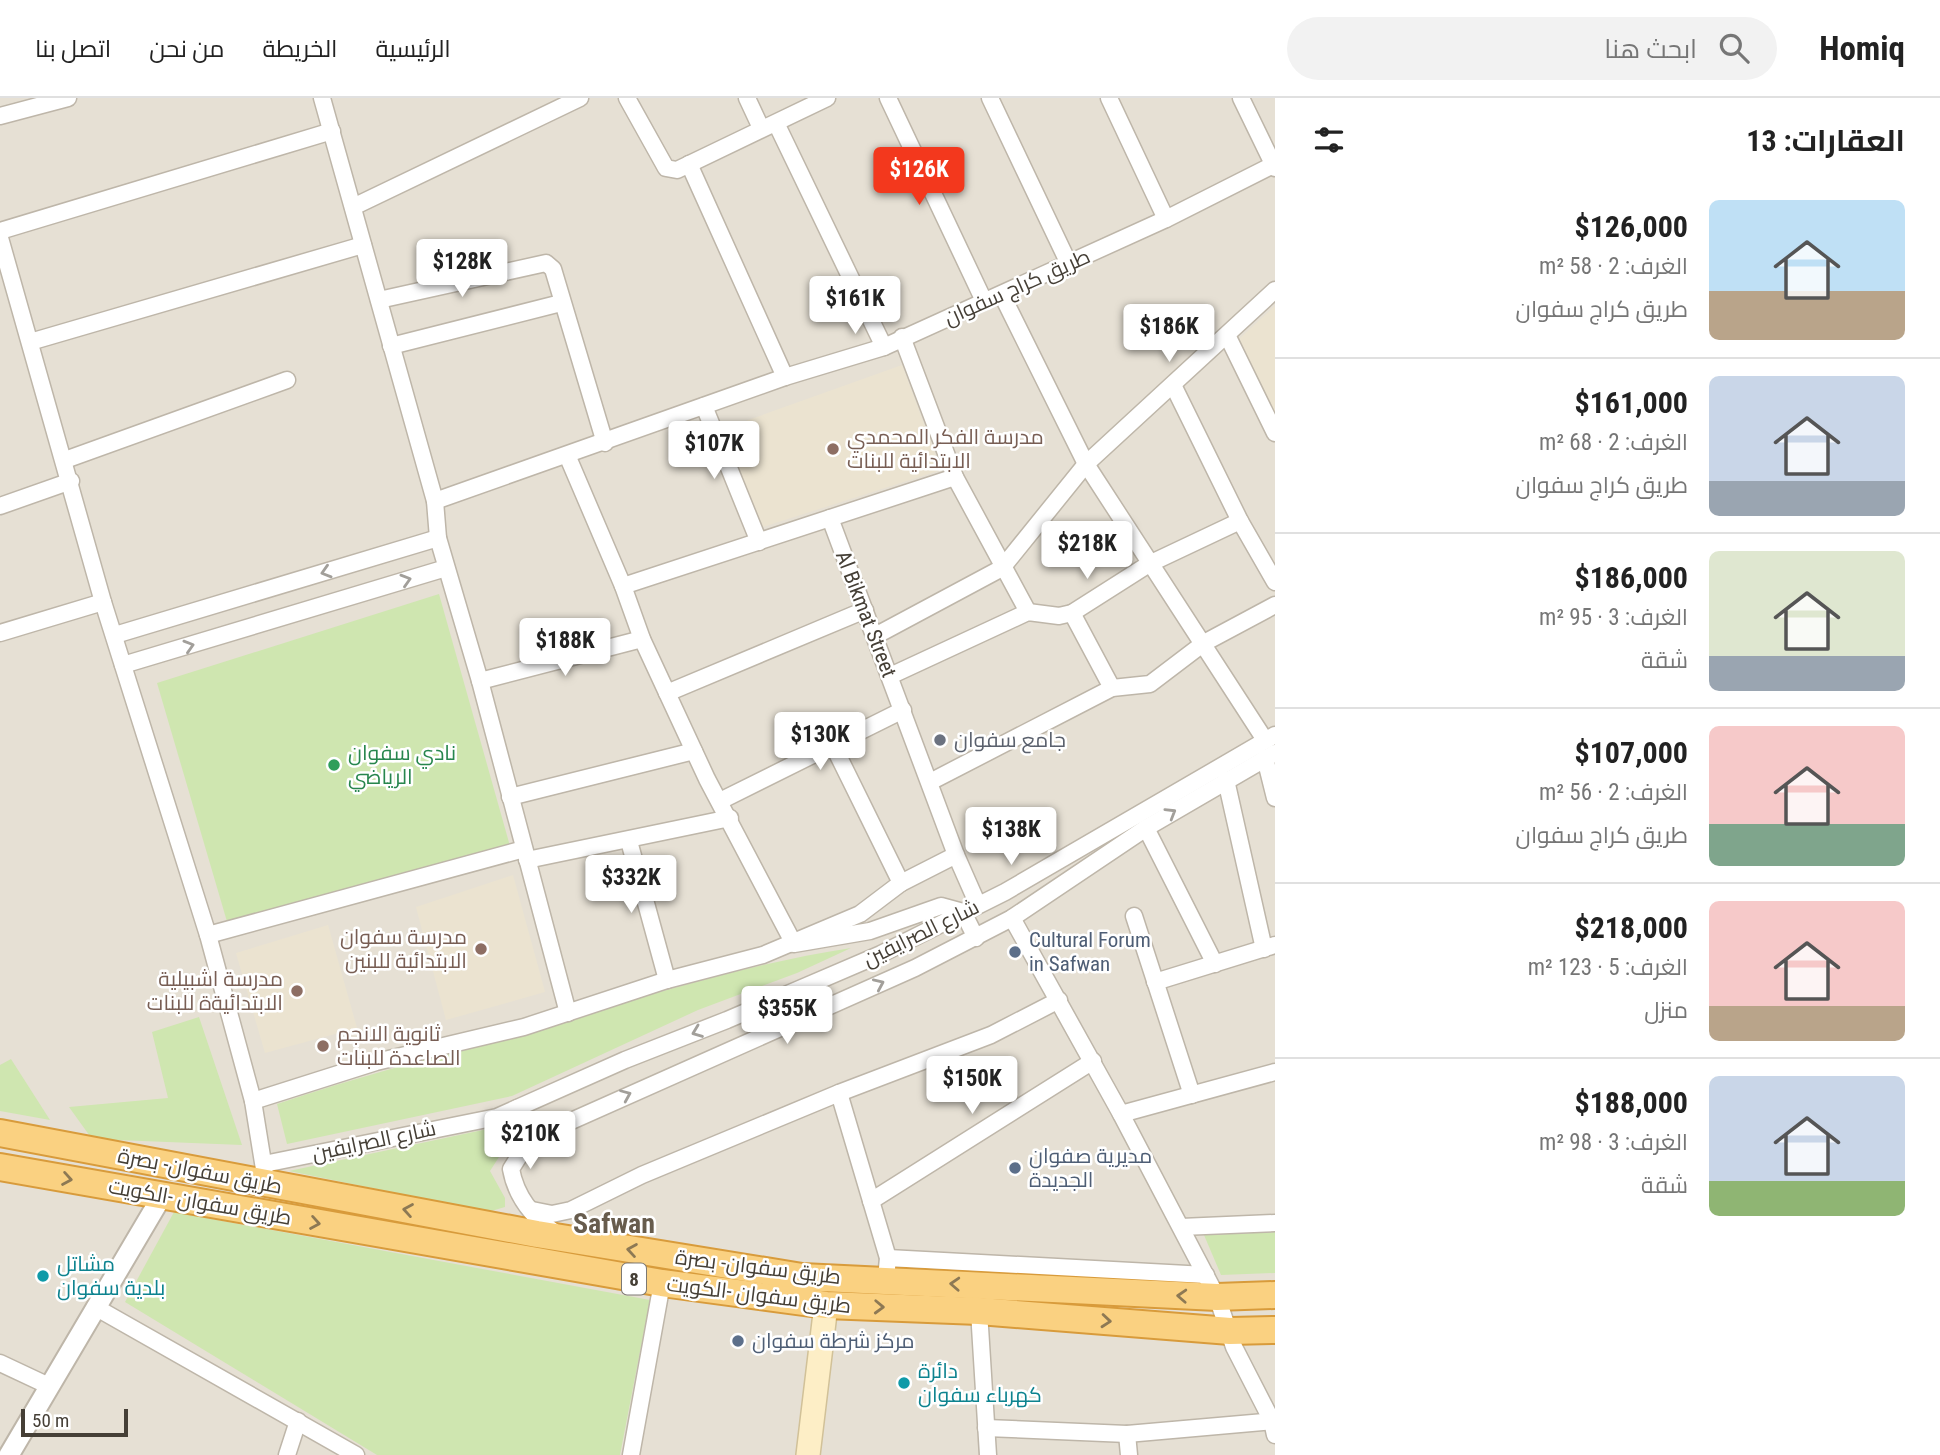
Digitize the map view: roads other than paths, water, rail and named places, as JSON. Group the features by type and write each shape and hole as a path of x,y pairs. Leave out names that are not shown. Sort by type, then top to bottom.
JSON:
{"highway":[{"name":"طريق سفوان- بصرة","path":"0,1133 265,1174 579,1241 802,1277 886,1269 1211,1286 1275,1295"},
{"name":"طريق سفوان -الكويت","path":"0,1167 662,1283 826,1306 979,1311 1230,1331 1275,1330"},
{"path":"579,1241 575,1257 581,1269"}],"main road":[{"path":"808,1455 826,1306"}],"street":[{"path":"0,116 68,98"},
{"path":"322,98 435,501 438,538 480,681 568,1013"},
{"path":"353,207 580,98"},
{"path":"627,98 666,168 677,170 827,98"},
{"path":"747,98 769,127 884,346"},
{"path":"888,98 984,301"},
{"path":"990,98 1069,264"},
{"path":"1109,98 1166,219"},
{"path":"1241,98 1275,165"},
{"path":"0,231 332,131"},
{"path":"689,164 785,377"},
{"name":"طريق كراج سفوان","path":"435,501 605,443 785,377 884,346 1069,264 1275,165"},
{"path":"0,238 71,481 103,602 208,935 253,1101 265,1174"},
{"path":"30,342 363,245"},
{"path":"379,300 536,263 546,263 553,269 605,443"},
{"path":"875,636 1002,568 1086,464 1275,289"},
{"path":"1002,295 1086,464 1149,564 1270,737"},
{"path":"391,346 561,303"},
{"path":"1227,335 1275,433"},
{"path":"902,337 955,477 1002,568 1028,611"},
{"path":"65,460 287,380"},
{"path":"1173,385 1240,521 1275,582"},
{"path":"704,407 759,542"},
{"path":"568,455 623,586 642,639 694,751 794,944"},
{"path":"623,586 955,477"},
{"path":"0,506 71,481"},
{"name":"Al Bikmat Street","path":"830,519 956,855 978,905"},
{"path":"890,676 1028,611 1059,616 1072,613 1149,564 1240,521"},
{"path":"115,635 438,538"},
{"path":"123,665 446,568"},
{"path":"0,633 103,602"},
{"path":"930,782 1112,688 1150,684 1204,643 1275,605"},
{"path":"667,693 865,610"},
{"path":"1072,613 1112,688"},
{"path":"480,681 642,639"},
{"path":"720,802 903,710"},
{"name":"شارع الصرايفين","path":"265,1174 497,1117 625,1060 881,954 1005,892 1270,737"},
{"path":"833,745 901,883"},
{"path":"510,797 694,751"},
{"path":"1270,756 1275,798"},
{"name":"شارع الصرايفين","path":"535,1138 976,938 1012,918 1146,828 1270,756"},
{"path":"1155,982 1269,947 1226,780"},
{"path":"208,935 526,855 629,841 730,818"},
{"path":"1146,828 1215,964"},
{"path":"629,841 667,980"},
{"path":"1083,844 1095,864"},
{"path":"794,944 860,914 901,883 956,855"},
{"path":"253,1101 376,1062 568,1013 667,980 794,944 870,931 940,906 951,906 962,912 976,938"},
{"path":"860,914 881,954"},
{"path":"1134,915 1192,1094"},
{"path":"986,1428 1127,1434 1274,1425 1234,1347 1211,1286 1181,1227 1093,1061 1012,918"},
{"path":"532,1210 552,1214 571,1210 642,1175 839,1093 991,1035 1059,1000"},
{"path":"871,1201 1093,1061"},
{"path":"1121,1114 1275,1072"},
{"path":"839,1093 871,1201 886,1269"},
{"path":"517,1108 535,1138 511,1169 520,1200 579,1241"},
{"path":"9,1455 162,1196"},
{"path":"1181,1227 1275,1223"},
{"path":"631,1455 662,1283"},
{"path":"95,1307 356,1455"},
{"path":"979,1311 988,1455"},
{"path":"0,1363 49,1387"},
{"path":"287,1455 298,1421"},
{"path":"1127,1434 1129,1455"}],"place":[{"name":"مدرسة الفكر المحمدي الابتدائية للبنات","path":"833,449"},
{"name":"جامع سفوان","path":"940,740"},
{"name":"نادي سفوان الرياضي","path":"334,765"},
{"name":"مدرسة سفوان الابتدائية للبنين","path":"481,949"},
{"name":"Cultural Forum in Safwan","path":"1015,952"},
{"name":"مدرسة اشبيلية الابتدائيةة للبنات","path":"297,991"},
{"name":"ثانوية الانجم الصاعدة للبنات","path":"323,1046"},
{"name":"مديرية صفوان الجديدة","path":"1015,1168"},
{"name":"مشاتل بلدية سفوان","path":"43,1276"},
{"name":"مركز شرطة سفوان","path":"738,1341"},
{"name":"دائرة كهرباء سفوان","path":"904,1383"}],"district":[{"name":"Safwan","path":"614,1223"}]}
